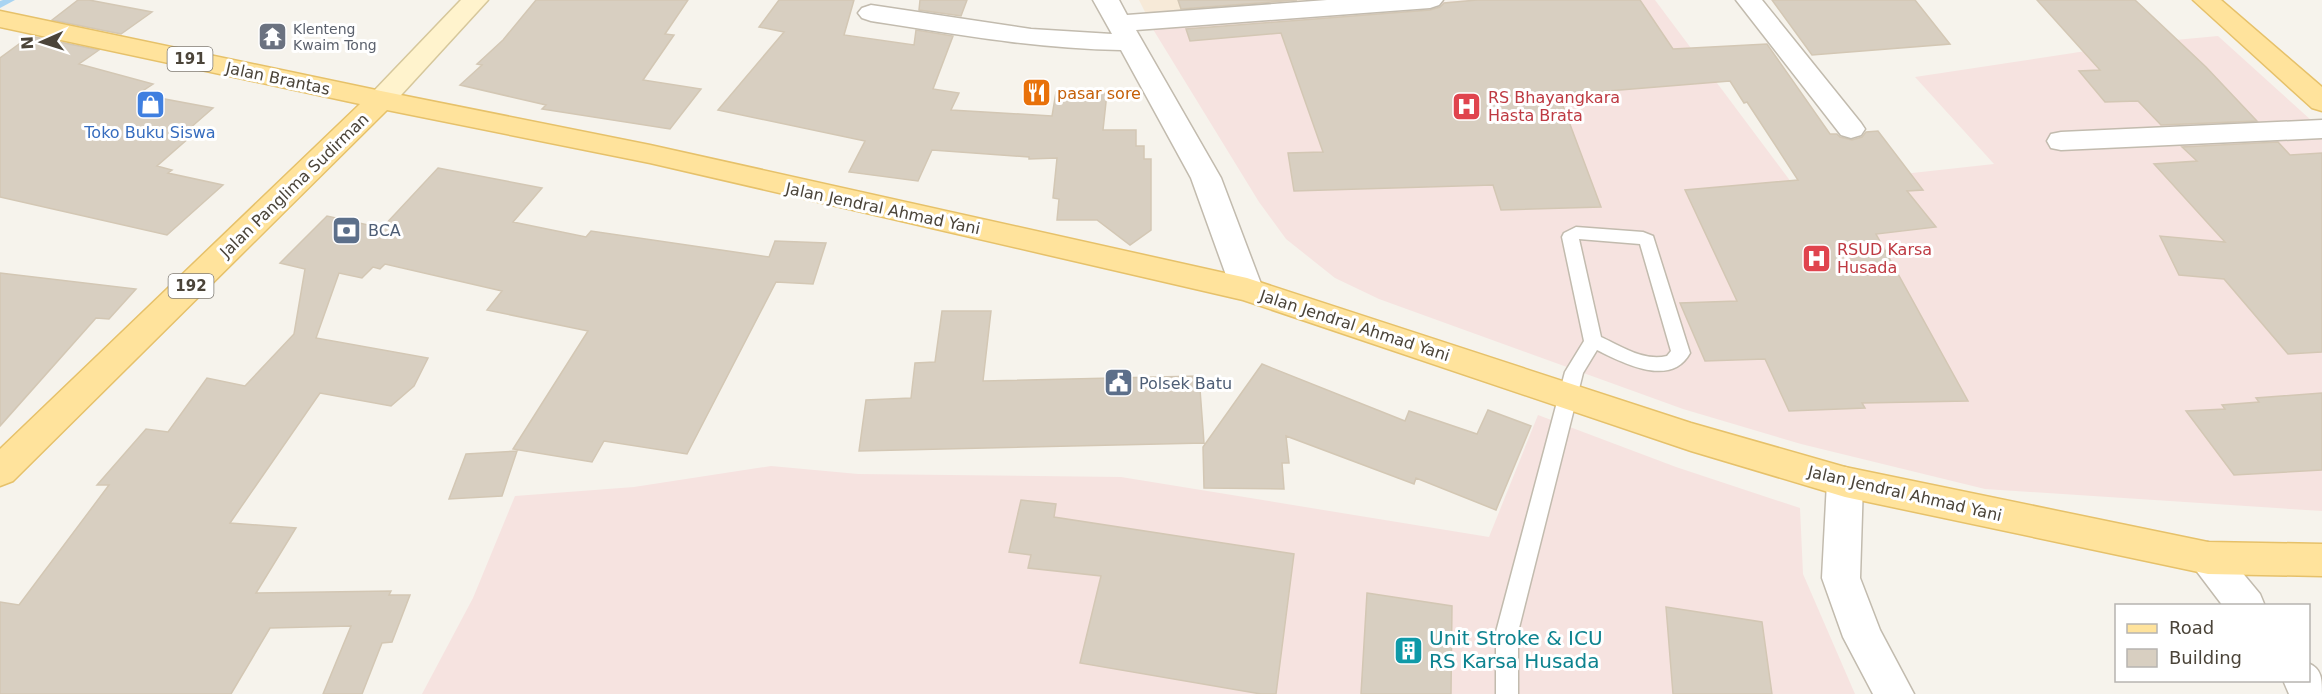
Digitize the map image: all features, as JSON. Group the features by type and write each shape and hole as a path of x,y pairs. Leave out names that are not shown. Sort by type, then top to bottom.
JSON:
{"main road":[{"path":"2206,0 2322,102"},
{"name":"Jalan Brantas","path":"0,19 381,100"},
{"name":"Jalan Jendral Ahmad Yani","path":"381,100 651,154 1247,289 1691,436 1845,482 2208,558 2322,560"},
{"name":"Jalan Panglima Sudirman","path":"0,471 381,100"}],"street":[{"path":"381,100 442,32 475,0"},
{"path":"871,13 1025,37 1090,43 1118,22 1430,0"},
{"path":"1749,0 1851,129"},
{"path":"1118,22 1206,178 1247,289"},
{"path":"2061,141 2322,129"},
{"path":"1845,482 1841,578 1863,637 1894,694"},
{"path":"2208,558 2244,604"},
{"path":"2304,682 2313,694"}],"lane":[{"path":"1507,694 1507,632 1574,372 1593,341 1570,237 1576,233 1642,238 1650,246 1681,353 1670,363 1647,364 1593,341"}],"shaded area":[{"path":"1139,0 1367,0 1147,16"},
{"name":"RSUD Karsa Husada","path":"1469,0 1655,0 1794,186 1994,164 1915,77 2132,44 2218,36 2322,130 2322,511 1985,489 1801,444 1683,409 1379,299 1335,278 1286,239 1259,202 1151,26"},
{"path":"1538,415 1676,467 1800,508 1803,574 1855,694 422,694 473,598 515,496 634,487 771,466 858,474 1121,477 1489,537"}],"building":[{"path":"78,0 152,12 121,34 52,20"},
{"path":"536,0 688,0 665,34 674,35 643,80 701,89 670,129 542,109 546,105 460,85 482,65 477,64 503,40"},
{"path":"779,0 854,0 844,35 914,45 916,30 953,36 933,89 959,93 951,110 1052,116 1056,92 1107,93 1103,130 1136,130 1136,146 1144,146 1144,159 1151,159 1151,230 1130,245 1097,220 1057,220 1059,199 1053,198 1057,158 1029,159 1029,157 932,150 918,181 849,172 865,141 718,110 784,32 759,27"},
{"path":"920,0 967,0 961,16 919,10"},
{"path":"1178,0 1297,0 1181,9"},
{"path":"1477,0 1640,0 1673,49 1767,44 1830,134 1837,134 1852,140 1862,137 1866,132 1878,131 1923,190 1907,191 1936,227 1876,234 1968,401 1862,403 1865,408 1789,411 1765,359 1705,361 1680,303 1737,301 1685,190 1798,180 1747,102 1744,103 1730,81 1559,95 1601,207 1501,210 1493,185 1294,191 1288,153 1323,152 1281,33 1190,41 1186,29 1430,10 1444,3"},
{"path":"1772,0 1915,0 1950,44 1812,55"},
{"path":"2037,0 2135,0 2206,67 2257,121 2161,125 2138,101 2105,102 2079,71 2100,70"},
{"path":"30,36 99,50 79,64 153,84 138,94 213,108 181,136 189,138 157,166 172,170 168,173 223,185 167,235 0,197 0,58"},
{"path":"2278,142 2290,155 2322,153 2322,352 2288,354 2224,279 2179,275 2160,236 2225,242 2154,164 2197,161 2182,147"},
{"path":"438,168 542,188 513,222 586,237 591,231 769,257 775,241 826,243 813,284 776,282 687,454 604,441 592,462 513,449 588,331 487,310 502,291 385,264 380,269 373,267 362,278 339,273 316,338 428,358 414,386 391,406 320,393 230,523 296,528 256,593 391,591 389,595 410,595 392,642 382,643 362,694 323,694 351,626 270,628 231,694 0,694 0,602 19,605 109,485 97,485 146,429 168,432 207,378 245,386 294,334 305,269 280,263 327,216 382,228"},
{"path":"0,273 136,289 109,319 96,318 0,426"},
{"path":"942,311 991,311 983,381 1199,376 1204,443 859,451 866,400 911,398 915,363 935,362"},
{"path":"1262,364 1405,421 1409,411 1477,434 1488,410 1531,426 1496,510 1416,478 1414,484 1286,436 1289,463 1282,463 1284,489 1204,488 1203,447"},
{"path":"2322,393 2322,470 2234,475 2186,411 2225,409 2222,405 2259,402 2256,398"},
{"path":"517,451 502,496 449,499 466,454"},
{"path":"1021,500 1056,504 1054,517 1294,554 1276,694 1261,694 1080,663 1101,576 1028,568 1031,555 1009,552"},
{"name":"Unit Stroke & ICU RS Karsa Husada","path":"1367,593 1452,606 1451,694 1361,694"},
{"path":"1666,607 1762,622 1772,694 1673,694"}],"waterway":[{"path":"0,5 10,0"}],"place":[{"name":"Klenteng Kwaim Tong","path":"272,37"},
{"name":"pasar sore","path":"1036,93"},
{"name":"Toko Buku Siswa","path":"150,104"},
{"name":"RS Bhayangkara Hasta Brata","path":"1467,106"},
{"name":"BCA","path":"347,230"},
{"name":"RSUD Karsa Husada","path":"1816,258"},
{"name":"Polsek Batu","path":"1118,383"},
{"name":"Unit Stroke & ICU RS Karsa Husada","path":"1408,650"}]}
